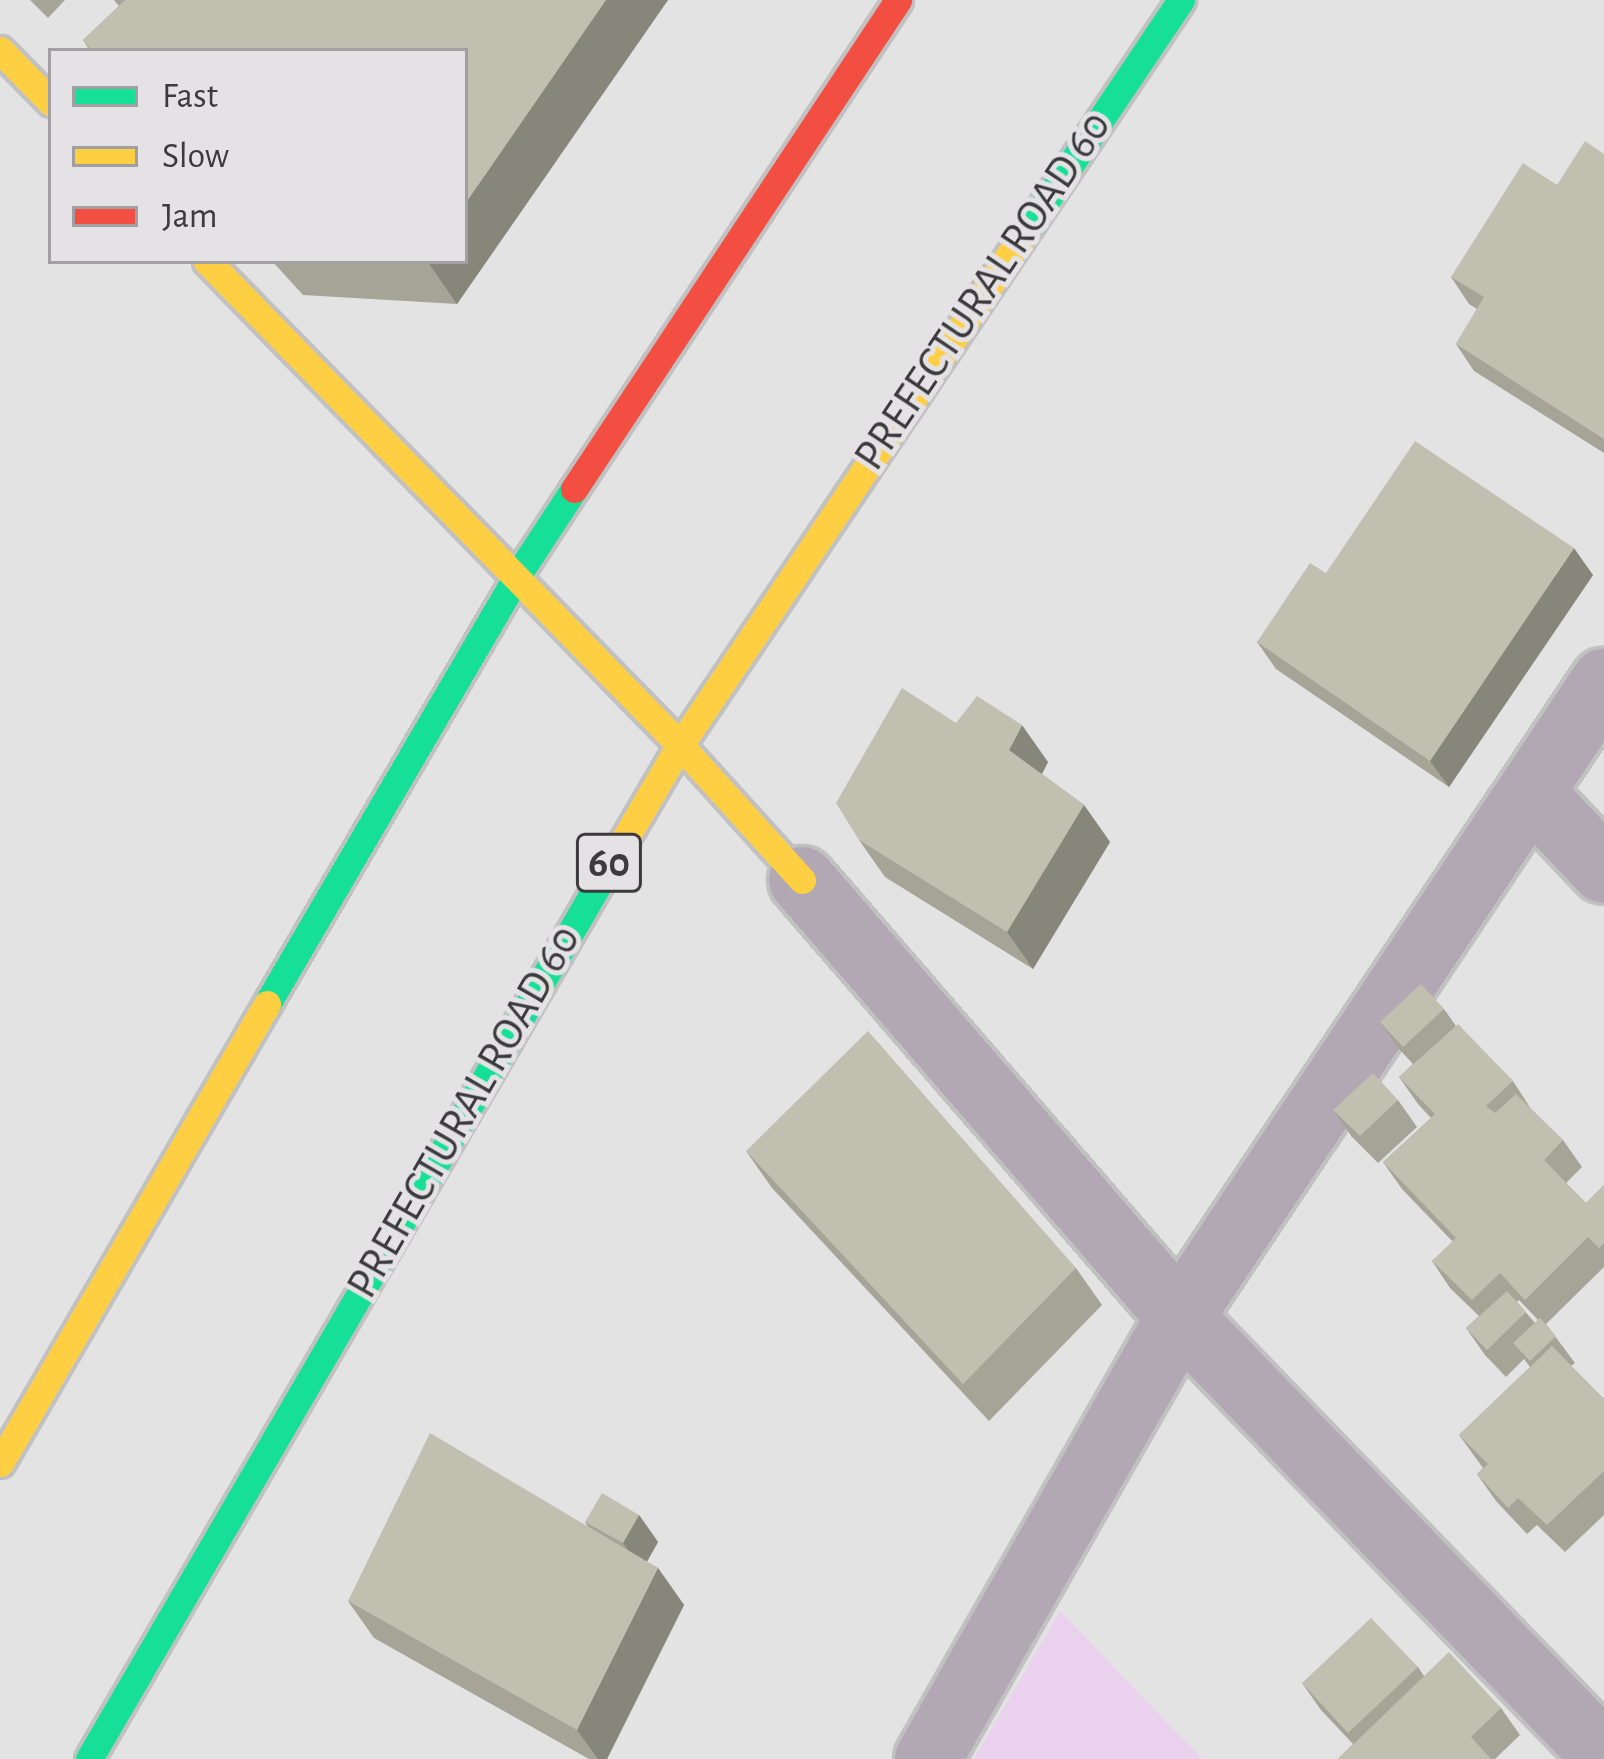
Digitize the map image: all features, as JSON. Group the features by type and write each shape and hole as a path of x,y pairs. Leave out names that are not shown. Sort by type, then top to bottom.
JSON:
{"main road":[{"path":"0,1463 517,577 898,0"},
{"name":"PREFECTURAL ROAD 60","path":"88,1759 680,745 1181,0"},
{"path":"0,50 48,99"},
{"path":"210,264 680,745 802,880"}],"street":[{"path":"928,1759 1180,1317 1604,682"},
{"path":"1531,794 1604,870"},
{"path":"802,880 1180,1317 1604,1755"}],"shaded area":[{"path":"1060,1611 1202,1759 974,1759"}],"building":[{"path":"125,0 606,0 468,200 468,48 90,48 83,40"},
{"path":"1585,141 1604,154 1604,439 1456,344 1484,297 1451,277 1523,163 1557,185"},
{"path":"1415,441 1574,548 1430,761 1257,642 1310,563 1326,573"},
{"path":"902,688 956,723 977,696 1022,725 1009,750 1084,805 1007,932 859,840 836,803"},
{"path":"1421,984 1444,1009 1403,1047 1380,1022"},
{"path":"1458,1024 1513,1081 1486,1106 1495,1113 1516,1094 1563,1140 1544,1160 1586,1203 1604,1185 1604,1243 1599,1248 1588,1237 1525,1300 1500,1273 1472,1300 1432,1261 1456,1238 1383,1162 1435,1114 1399,1077"},
{"path":"868,1031 1076,1268 963,1384 746,1151"},
{"path":"1373,1073 1398,1100 1360,1136 1333,1110"},
{"path":"1507,1291 1526,1312 1487,1350 1466,1328"},
{"path":"1540,1318 1556,1336 1530,1361 1513,1343"},
{"path":"1552,1346 1604,1399 1604,1471 1547,1525 1518,1498 1508,1508 1477,1474 1488,1464 1459,1435"},
{"path":"430,1433 658,1568 577,1730 348,1601"},
{"path":"602,1493 639,1515 623,1543 585,1522"},
{"path":"1371,1618 1418,1667 1348,1733 1302,1683"},
{"path":"1449,1652 1501,1708 1471,1737 1491,1759 1338,1759"}],"traffic: fast":[{"path":"1021,238 1181,0"},
{"path":"267,1004 517,576 574,489"},
{"path":"89,1759 616,854"}],"traffic: slow":[{"path":"0,50 48,99"},
{"path":"616,854 680,745 1021,238"},
{"path":"210,264 680,745 802,880"},
{"path":"0,1463 267,1004"}],"traffic: jam":[{"path":"574,489 898,0"}]}
